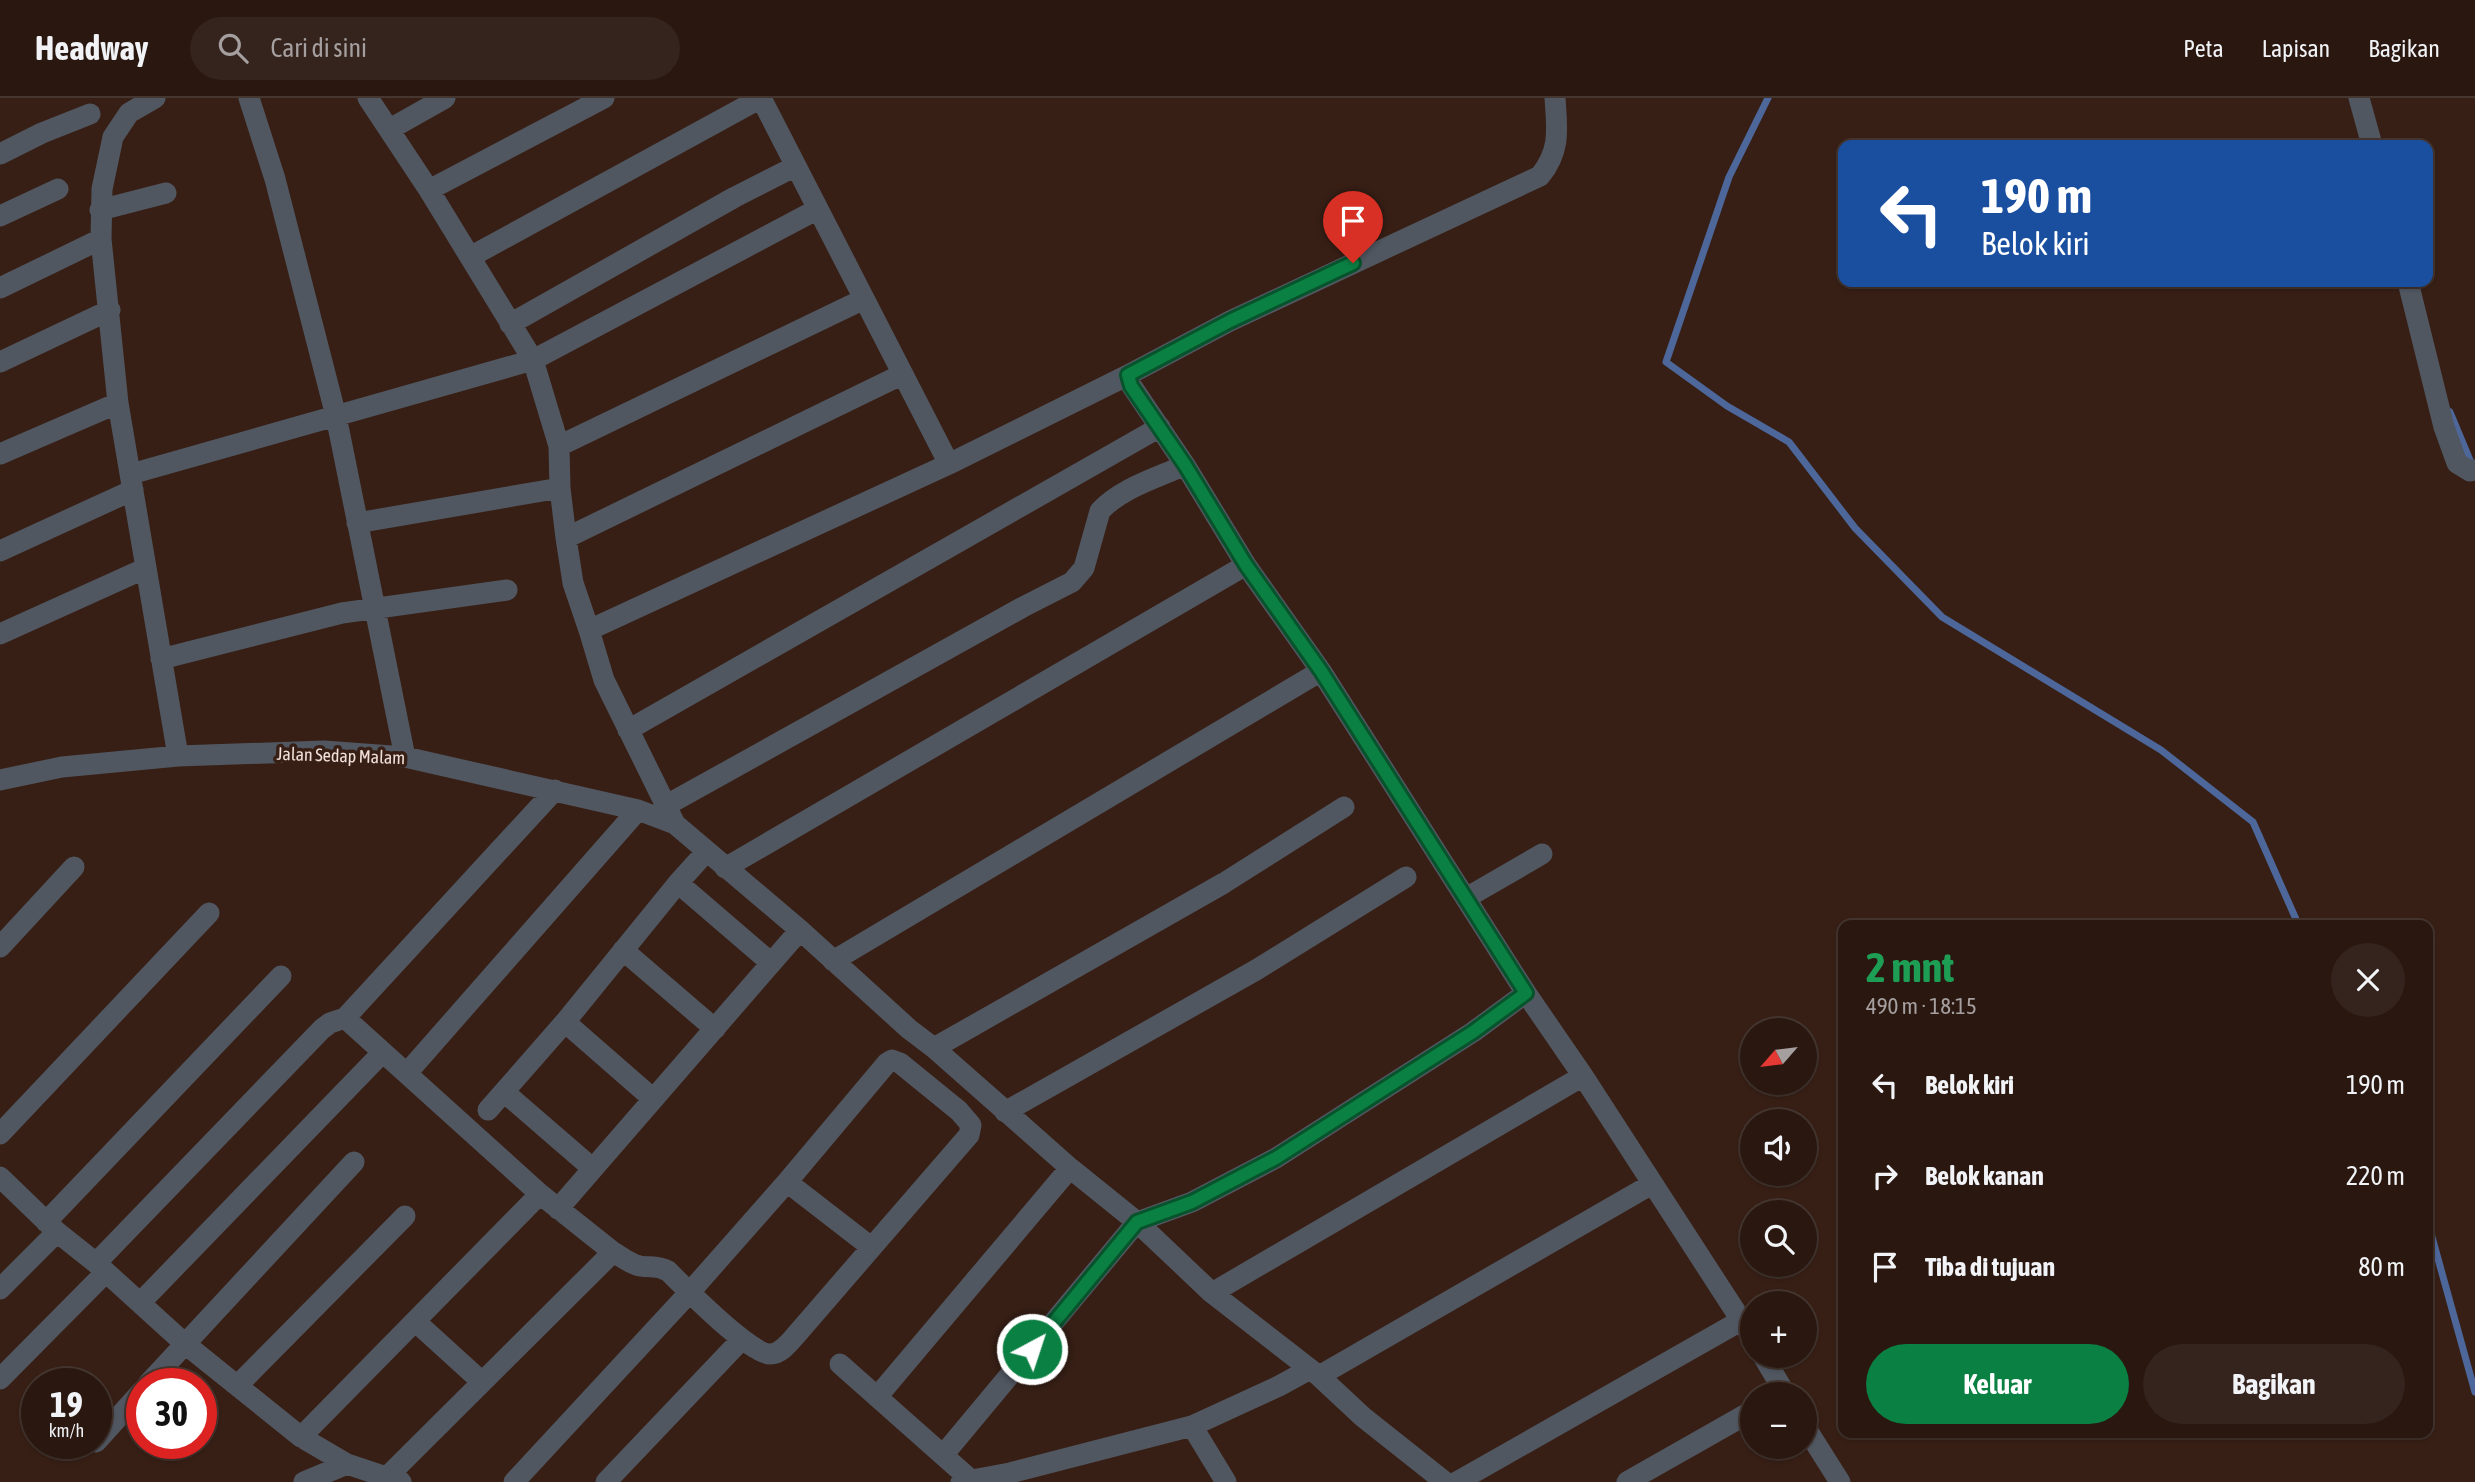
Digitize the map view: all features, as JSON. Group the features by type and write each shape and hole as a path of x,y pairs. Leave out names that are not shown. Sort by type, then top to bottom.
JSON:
{"street":[{"path":"155,98 129,113 113,137 102,189 101,239 118,402 178,756"},
{"path":"249,98 275,179 336,416 405,757"},
{"path":"368,98 429,190 533,360 559,446 560,488 573,583 604,680 670,815 706,852 800,930 950,1065 1137,1222 1212,1293 1315,1372 1363,1417 1448,1482 1740,1332"},
{"path":"390,129 445,98"},
{"path":"429,190 604,98"},
{"path":"470,257 761,98 949,464"},
{"path":"589,630 949,464 1230,321 1540,176 1556,149 1555,98"},
{"path":"2359,98 2371,140"},
{"path":"0,154 42,133 86,106 113,137"},
{"path":"510,324 735,197 796,166"},
{"path":"0,216 58,189"},
{"path":"100,210 166,193"},
{"path":"0,551 132,482 336,416 533,360 818,209"},
{"path":"0,288 101,239"},
{"path":"2409,287 2444,427 2457,463 2473,470"},
{"path":"559,446 864,299"},
{"path":"0,362 110,310"},
{"path":"566,538 903,374"},
{"path":"1128,375 1131,386 1185,465 1246,565 1321,671 1526,993 1740,1317"},
{"path":"0,454 118,402"},
{"path":"628,730 1160,427"},
{"path":"670,815 1023,607 1072,582 1084,568 1100,511 1127,491 1185,465"},
{"path":"357,523 560,488"},
{"path":"725,868 1246,565"},
{"path":"0,634 146,568"},
{"path":"161,659 310,619 507,590"},
{"path":"833,961 1321,671"},
{"name":"Jalan Sedap Malam","path":"0,780 62,767 178,756 324,751 405,757 670,815"},
{"path":"0,1379 321,1029 345,1018 555,790"},
{"path":"934,1048 1224,883 1343,807"},
{"path":"407,1073 638,810"},
{"path":"488,1110 706,852"},
{"path":"1466,898 1542,855"},
{"path":"0,947 75,867"},
{"path":"1005,1112 1256,970 1406,877"},
{"path":"678,883 770,962"},
{"path":"0,1134 209,913"},
{"path":"558,1209 800,930"},
{"path":"623,950 715,1028"},
{"path":"0,1289 52,1227 281,976"},
{"path":"944,1454 1137,1222 1192,1202 1276,1158 1473,1032 1526,993"},
{"path":"345,1018 558,1209 628,1262 639,1266 657,1265 668,1270 690,1292 742,1339 761,1354 773,1354 783,1350 970,1135 971,1125 900,1063 892,1060 887,1063 690,1292 514,1482"},
{"path":"565,1022 652,1098"},
{"path":"140,1303 383,1052"},
{"path":"930,1088 950,1065"},
{"path":"1212,1293 1583,1076"},
{"path":"504,1092 592,1168"},
{"path":"162,1368 354,1161"},
{"path":"877,1397 1070,1168"},
{"path":"0,1177 52,1227 184,1343 301,1437 356,1471 395,1479 482,1382 613,1252"},
{"path":"787,1182 871,1247"},
{"path":"839,1364 944,1454 966,1481 1011,1478 1192,1426 1315,1372 1652,1184"},
{"path":"301,1437 540,1194"},
{"path":"238,1385 405,1216"},
{"path":"416,1322 482,1382"},
{"path":"606,1482 742,1339"},
{"path":"112,1425 126,1409"},
{"path":"1627,1482 1740,1418"},
{"path":"1192,1426 1226,1482"},
{"path":"1817,1451 1832,1480"},
{"path":"304,1482 356,1471"}],"waterway":[{"path":"1768,98 1729,177 1666,362 1727,406 1789,442 1855,528 1942,617 2161,750 2253,822 2296,920"},
{"path":"2450,412 2472,465"},
{"path":"2433,1241 2475,1392"}],"route":[{"path":"1032,1349 1137,1222 1192,1202 1276,1158 1473,1032 1526,993 1321,671 1246,565 1185,465 1131,386 1128,375 1230,321 1353,263"}]}
